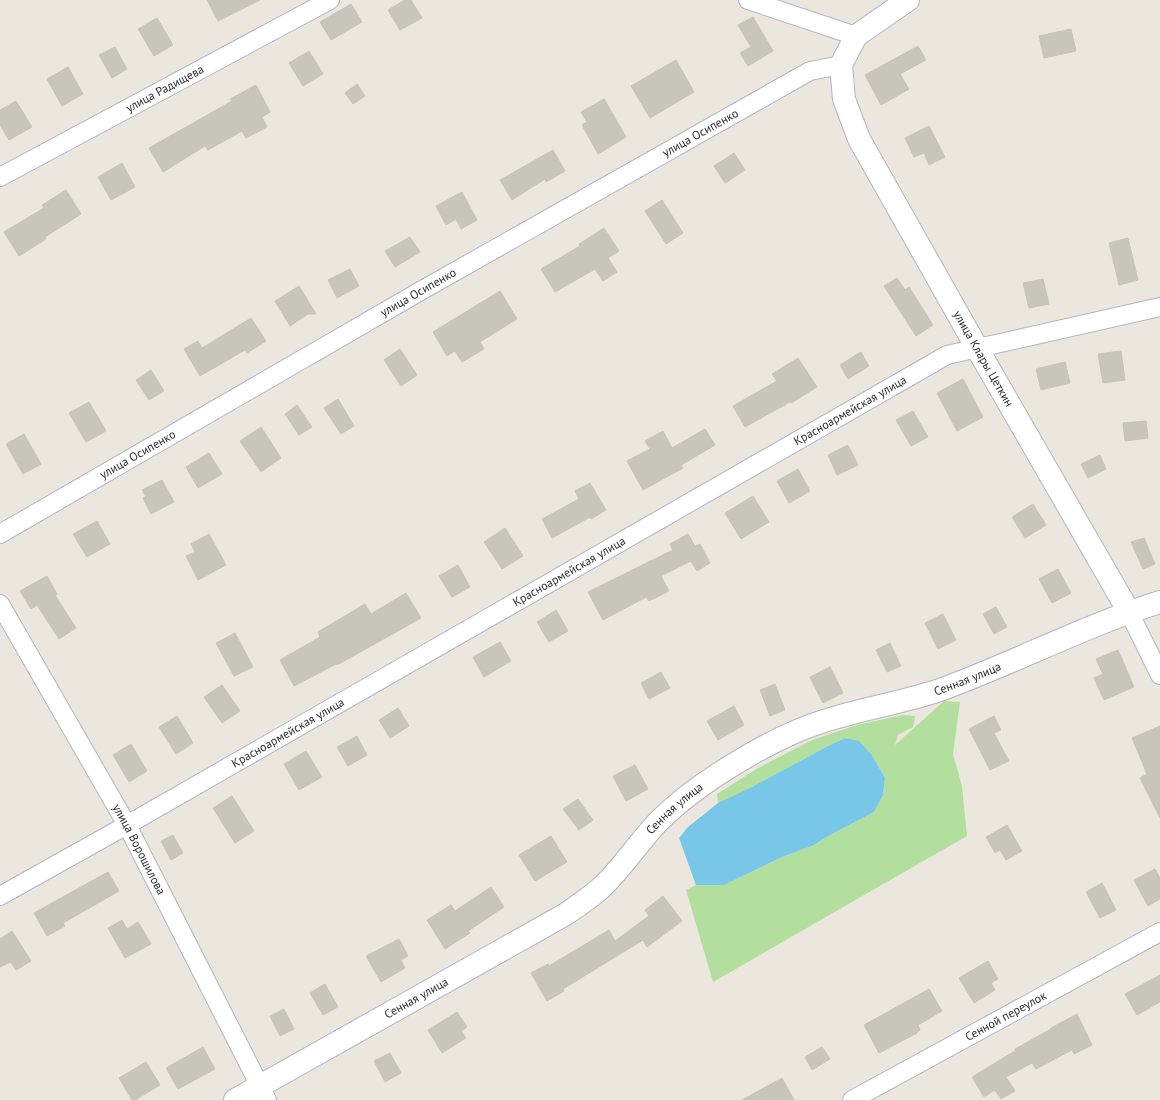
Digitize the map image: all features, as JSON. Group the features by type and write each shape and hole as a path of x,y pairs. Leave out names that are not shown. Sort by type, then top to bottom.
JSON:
{"street":[{"name":"улица Радищева","path":"0,177 330,0"},
{"path":"748,0 856,36"},
{"path":"841,65 856,36 908,0"},
{"name":"улица Клары Цеткин","path":"841,65 844,99 859,139 1129,612 1160,675"},
{"name":"улица Осипенко","path":"0,534 424,288 810,71 841,65"},
{"name":"Красноармейская улица","path":"0,896 127,825 947,355 1160,307"},
{"name":"Сенная улица","path":"235,1100 263,1093 579,905 603,886 658,823 679,803 731,766 764,747 792,733 823,721 898,702 971,678 1129,612 1160,602"},
{"name":"улица Ворошилова","path":"0,604 127,825 263,1093"},
{"name":"Сенной переулок","path":"852,1100 1160,932"}],"green space":[{"path":"944,701 960,702 953,754 962,786 967,836 713,982 686,890 696,885 724,885 782,857 812,846 874,812 883,795 885,778 872,755 859,741 845,738 735,796 718,803 717,794 758,768 812,740 857,725 903,715 915,716 913,727 898,735 895,745"}],"water":[{"path":"845,738 859,741 872,755 885,778 883,795 874,812 812,846 782,857 724,885 696,885 679,838 688,827 718,803 750,788"}],"building":[{"path":"207,0 260,0 218,21"},
{"path":"405,0 411,0 422,18 400,30 388,10"},
{"path":"351,4 362,22 331,40 320,22"},
{"path":"753,17 773,51 748,66 740,53 751,47 738,25"},
{"path":"157,18 173,45 154,56 138,29"},
{"path":"1071,29 1076,51 1044,58 1039,36"},
{"path":"918,46 926,60 900,74 909,89 881,105 865,75"},
{"path":"115,47 127,69 112,78 99,55"},
{"path":"309,51 323,74 303,86 289,63"},
{"path":"676,60 694,92 650,118 631,86"},
{"path":"68,67 83,94 62,106 47,79"},
{"path":"357,84 365,96 353,104 345,93"},
{"path":"256,85 270,112 262,117 267,127 246,138 242,131 208,150 205,146 163,172 149,148 232,101 230,99"},
{"path":"604,99 626,137 598,154 582,125 587,122 581,112"},
{"path":"16,101 32,127 9,140 0,125 0,110"},
{"path":"929,126 945,157 929,165 924,153 914,157 905,138"},
{"path":"553,150 565,171 546,182 545,179 512,200 500,180"},
{"path":"734,153 745,170 725,183 714,166"},
{"path":"122,163 135,187 111,200 98,177"},
{"path":"66,190 81,214 19,256 4,232 44,208 42,205"},
{"path":"462,192 477,220 461,229 456,219 446,225 436,206"},
{"path":"662,200 683,233 666,244 645,211"},
{"path":"604,228 619,251 608,258 617,272 603,281 595,269 555,292 541,269 580,246 579,244"},
{"path":"410,237 420,252 395,267 385,251"},
{"path":"1128,238 1138,280 1119,285 1109,243"},
{"path":"350,269 359,286 337,298 328,280"},
{"path":"897,278 905,290 909,287 933,325 916,336 884,286"},
{"path":"1043,279 1049,304 1029,308 1023,283"},
{"path":"299,286 316,314 308,314 290,326 275,301"},
{"path":"500,291 517,319 480,342 484,349 462,362 455,351 447,356 433,332"},
{"path":"251,318 266,341 247,353 245,350 200,376 184,349 198,341 202,348"},
{"path":"400,349 417,375 401,386 384,360"},
{"path":"1121,351 1125,380 1103,383 1098,354"},
{"path":"861,352 869,366 848,379 840,365"},
{"path":"798,358 817,387 791,403 790,402 745,427 733,406 777,381 772,374"},
{"path":"1065,362 1070,383 1041,390 1036,369"},
{"path":"151,370 164,391 149,400 136,380"},
{"path":"963,379 983,417 957,431 937,393"},
{"path":"338,399 354,426 341,434 324,408"},
{"path":"89,402 106,431 86,442 69,413"},
{"path":"297,405 312,427 299,435 285,414"},
{"path":"913,411 928,437 911,446 896,420"},
{"path":"1146,421 1148,438 1125,441 1123,423"},
{"path":"261,427 281,458 261,472 240,441"},
{"path":"705,429 715,445 681,465 683,468 643,490 627,461 650,449 645,441 663,431 672,448"},
{"path":"24,434 41,464 23,474 6,444"},
{"path":"848,445 858,465 837,475 828,455"},
{"path":"209,453 222,474 198,488 186,467"},
{"path":"1100,455 1106,469 1088,478 1081,464"},
{"path":"798,469 810,491 789,503 777,481"},
{"path":"162,480 174,502 151,514 143,498 146,497 142,490"},
{"path":"590,483 606,510 552,538 542,519 579,499 575,491"},
{"path":"753,496 769,522 741,539 725,513"},
{"path":"1033,504 1046,525 1025,538 1012,517"},
{"path":"97,521 110,544 87,557 73,534"},
{"path":"505,528 523,556 502,569 484,542"},
{"path":"209,534 226,565 198,580 186,556 195,552 191,544"},
{"path":"688,534 695,546 700,544 710,563 697,571 691,561 661,576 669,591 649,601 646,597 603,620 588,592 673,550 670,544"},
{"path":"1144,538 1155,564 1143,569 1131,542"},
{"path":"458,565 470,587 452,597 439,576"},
{"path":"1058,569 1071,593 1052,603 1039,579"},
{"path":"47,576 57,594 55,595 76,628 59,639 37,605 31,609 20,591"},
{"path":"406,593 421,618 337,665 336,664 294,686 280,660 320,637 318,632 365,604 371,614"},
{"path":"996,607 1007,627 994,634 983,614"},
{"path":"556,610 568,631 549,642 537,622"},
{"path":"943,614 956,640 938,649 925,623"},
{"path":"235,633 253,667 234,676 216,643"},
{"path":"500,642 511,661 484,677 473,657"},
{"path":"890,643 901,666 887,672 876,650"},
{"path":"1118,650 1134,687 1104,700 1094,678 1103,674 1096,659"},
{"path":"830,667 843,693 823,703 810,677"},
{"path":"661,672 670,688 649,699 641,683"},
{"path":"775,684 785,710 770,716 760,690"},
{"path":"222,685 240,711 222,723 204,697"},
{"path":"734,706 744,725 718,740 707,721"},
{"path":"398,708 409,726 390,738 379,720"},
{"path":"177,716 193,743 176,754 159,727"},
{"path":"994,716 1001,730 994,733 1009,761 990,770 969,729"},
{"path":"1160,726 1160,818 1140,778 1147,774 1132,738"},
{"path":"357,736 367,755 348,766 337,747"},
{"path":"131,744 147,771 129,782 113,755"},
{"path":"306,751 322,777 299,790 284,764"},
{"path":"635,765 648,789 626,801 613,776"},
{"path":"232,796 254,831 235,843 213,808"},
{"path":"578,799 593,820 579,830 563,809"},
{"path":"1007,825 1022,851 1006,860 1000,850 995,853 986,837"},
{"path":"173,835 183,853 171,860 161,841"},
{"path":"551,836 567,862 535,881 519,855"},
{"path":"1155,869 1160,878 1160,899 1148,906 1134,880"},
{"path":"108,872 119,891 63,923 65,926 47,936 34,913"},
{"path":"1102,883 1116,910 1100,918 1086,892"},
{"path":"491,887 504,907 468,931 470,933 445,949 427,920 451,905 455,911"},
{"path":"663,896 682,921 647,947 643,940 563,989 564,991 547,1001 531,973 548,964 549,966 609,930 615,941 649,916 645,910"},
{"path":"122,920 127,929 138,922 151,944 125,958 108,928"},
{"path":"12,931 31,961 16,970 11,962 0,967 0,939"},
{"path":"399,939 408,956 401,960 405,968 381,982 366,956"},
{"path":"988,961 998,979 991,983 995,990 974,1003 959,978"},
{"path":"1160,975 1160,1002 1137,1015 1125,994"},
{"path":"325,984 338,1007 323,1015 310,993"},
{"path":"929,989 942,1011 918,1025 920,1030 917,1033 879,1053 864,1025"},
{"path":"284,1009 294,1029 280,1036 270,1016"},
{"path":"457,1012 467,1027 461,1031 466,1038 442,1053 428,1030"},
{"path":"1077,1014 1092,1045 1074,1054 1072,1050 1036,1069 1032,1063 1006,1077 1015,1091 1001,1099 995,1090 984,1097 972,1077 1015,1051 1015,1049"},
{"path":"203,1047 215,1069 178,1089 166,1068"},
{"path":"822,1047 830,1059 812,1070 805,1057"},
{"path":"390,1053 401,1073 385,1082 374,1061"},
{"path":"146,1062 160,1085 135,1100 132,1100 119,1078"},
{"path":"782,1078 794,1100 742,1100"}]}
